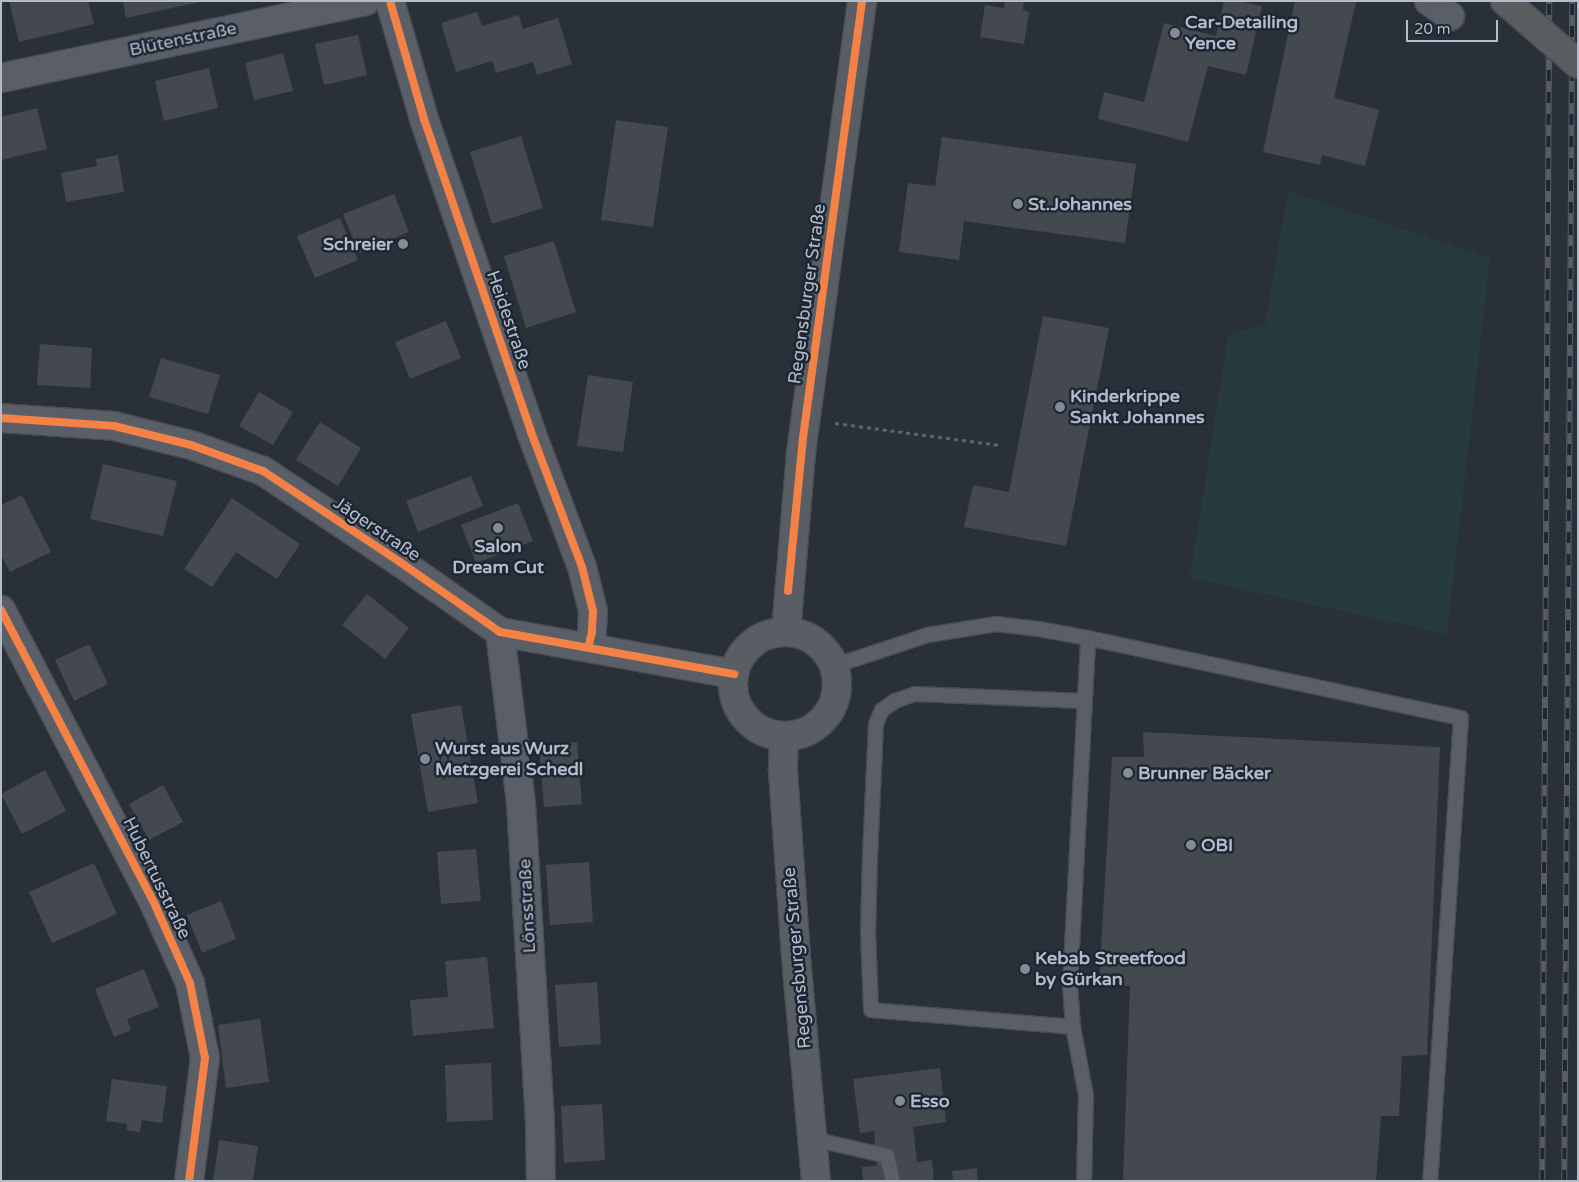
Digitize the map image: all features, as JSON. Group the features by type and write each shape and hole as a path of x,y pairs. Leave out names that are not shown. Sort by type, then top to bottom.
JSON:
{"highway":[{"path":"1505,1 1578,64"}],"main road":[{"name":"Regensburger Straße","path":"786,632 802,445 862,1"},
{"path":"786,632 802,634 816,642 828,654 834,666 837,685 834,701 826,715 814,726 800,734 784,736 769,733 755,726 744,716 736,703 733,689 734,674 740,657 752,643 768,634 786,632"},
{"name":"Regensburger Straße","path":"784,736 783,771 795,938 816,1181"}],"street":[{"name":"Blütenstraße","path":"1,78 364,1"},
{"name":"Heidestraße","path":"390,1 424,119 531,432 582,567 594,611 588,648"},
{"name":"Jägerstraße","path":"1,418 114,426 191,445 263,471 400,562 500,632 734,674"},
{"name":"Hubertusstraße","path":"1,610 155,905 190,983 205,1058 189,1181"},
{"name":"Lönsstraße","path":"500,632 520,803 540,1124 541,1181"}],"lane":[{"path":"834,666 908,640 976,626 996,624 1039,629 1088,638 1461,718 1430,1181"},
{"path":"1084,1181 1086,1095 1073,1027 1070,985 1083,701 1088,638"},
{"path":"1073,1027 871,1010 868,931 876,724 882,710 895,701 915,694 1083,701"},
{"path":"813,1139 887,1156 893,1181"}],"path":[{"path":"832,422 1000,445"}],"green space":[{"path":"1288,191 1490,258 1447,634 1190,578 1228,335 1265,325"}],"building":[{"path":"9,1 88,1 94,24 19,42"},
{"path":"123,1 200,1 200,2 126,18"},
{"path":"1005,1 1024,1 1023,10 1029,12 1024,44 980,37 985,5 1004,8"},
{"path":"1224,1 1239,1 1262,6 1246,75 1208,66 1188,142 1098,119 1104,92 1144,102 1164,23 1216,36"},
{"path":"1295,1 1356,2 1334,98 1379,110 1365,166 1322,155 1320,165 1263,152"},
{"path":"477,12 482,26 519,15 523,29 558,18 572,64 537,75 533,62 496,73 492,61 456,72 441,23"},
{"path":"358,35 367,75 324,85 315,44"},
{"path":"283,53 293,91 254,100 245,63"},
{"path":"209,68 218,108 164,121 155,81"},
{"path":"37,108 47,149 1,160 1,117"},
{"path":"616,120 668,127 653,227 601,220"},
{"path":"521,136 543,208 492,224 470,152"},
{"name":"St.Johannes","path":"942,137 1136,164 1125,243 964,221 959,260 899,252 908,183 935,186"},
{"path":"118,155 124,192 66,202 61,173 97,166 96,159"},
{"path":"394,194 409,232 359,253 343,214"},
{"path":"340,218 358,260 315,278 297,236"},
{"path":"554,241 576,312 526,328 504,256"},
{"name":"Kinderkrippe Sankt Johannes","path":"1043,316 1109,328 1066,546 964,527 973,485 1009,492"},
{"path":"446,321 461,358 410,379 395,342"},
{"path":"40,344 92,348 90,388 37,385"},
{"path":"161,358 220,375 208,414 149,397"},
{"path":"588,375 633,382 623,452 577,446"},
{"path":"259,392 293,412 273,445 239,426"},
{"path":"320,422 361,448 338,486 296,460"},
{"path":"103,464 177,481 163,536 90,519"},
{"path":"471,476 483,506 418,532 406,501"},
{"path":"22,495 51,552 10,572 1,555 1,505"},
{"path":"232,498 300,544 277,579 236,552 212,587 184,569"},
{"path":"518,503 533,541 476,563 461,525"},
{"path":"367,594 409,628 385,659 342,625"},
{"path":"89,644 108,684 74,701 55,660"},
{"path":"461,705 478,803 428,812 411,714"},
{"path":"1143,732 1440,747 1427,1055 1402,1056 1399,1116 1381,1116 1376,1181 1123,1181 1130,986 1099,985 1112,757 1144,757"},
{"path":"577,742 582,804 544,807 539,746"},
{"path":"45,770 66,811 22,834 1,794"},
{"path":"163,785 183,822 149,840 129,804"},
{"path":"476,849 481,901 441,904 437,852"},
{"path":"589,862 593,922 550,925 546,865"},
{"path":"94,863 117,914 52,943 29,892"},
{"path":"221,901 236,939 202,953 187,915"},
{"path":"487,957 494,1028 413,1036 410,1000 448,997 445,961"},
{"path":"144,969 159,1007 127,1019 131,1030 114,1037 95,989"},
{"path":"597,982 601,1044 559,1047 555,985"},
{"path":"260,1019 269,1082 226,1088 218,1025"},
{"path":"491,1063 493,1120 447,1122 445,1065"},
{"name":"Esso","path":"940,1068 946,1122 913,1127 917,1162 932,1160 934,1181 863,1181 862,1167 877,1166 874,1131 860,1133 853,1079"},
{"path":"112,1079 167,1086 162,1123 142,1120 140,1132 126,1130 127,1124 106,1121"},
{"path":"602,1104 605,1160 564,1163 561,1106"},
{"path":"219,1140 258,1146 253,1181 213,1181"},
{"path":"977,1168 978,1181 953,1181 952,1171"}],"railway":[{"path":"1542,1181 1549,1"},
{"path":"1564,1181 1572,1"}],"cycle path":[{"path":"390,1 424,119 531,432 582,567 593,611 592,632 588,648"},
{"path":"788,591 803,438 862,1"},
{"path":"1,418 114,426 191,445 263,471 400,562 500,632 734,674"},
{"path":"1,610 155,905 190,983 205,1058 189,1181"}],"place":[{"name":"Car-Detailing Yence","path":"1175,33"},
{"name":"St.Johannes","path":"1018,204"},
{"name":"Schreier","path":"403,244"},
{"name":"Kinderkrippe Sankt Johannes","path":"1060,407"},
{"name":"Salon Dream Cut","path":"498,528"},
{"name":"Wurst aus Wurz Metzgerei Schedl","path":"425,759"},
{"name":"Brunner Bäcker","path":"1128,773"},
{"name":"OBI","path":"1191,845"},
{"name":"Kebab Streetfood by Gürkan","path":"1025,969"},
{"name":"Esso","path":"900,1101"}]}
